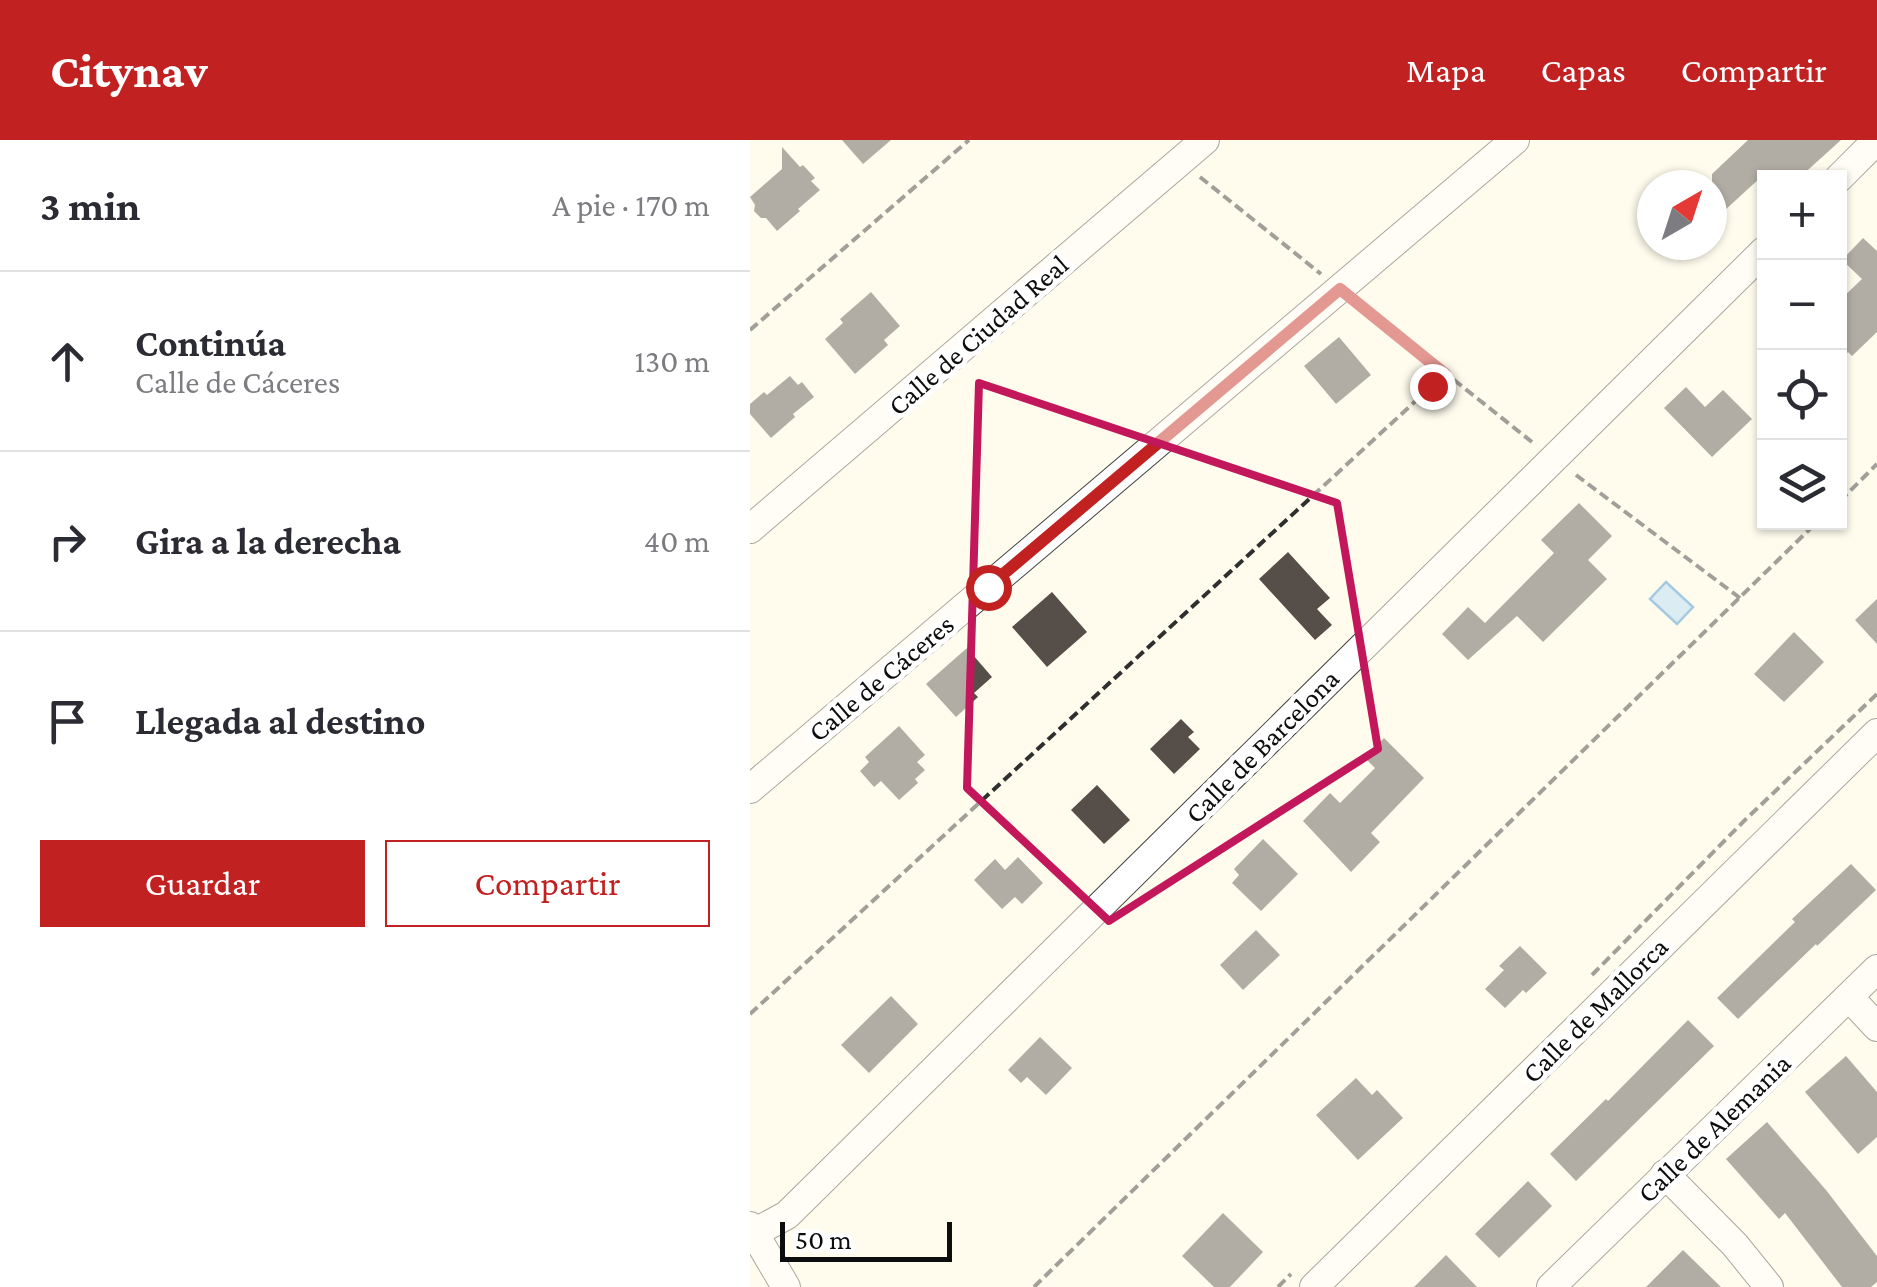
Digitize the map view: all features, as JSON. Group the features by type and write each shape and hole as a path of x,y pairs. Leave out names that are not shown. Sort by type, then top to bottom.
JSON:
{"street":[{"name":"Calle de Ciudad Real","path":"750,529 1205,140"},
{"name":"Calle de Cáceres","path":"750,790 1515,140"},
{"path":"1847,170 1877,140"},
{"name":"Calle de Barcelona","path":"752,1229 787,1215 1757,258"},
{"name":"Calle de Mallorca","path":"1303,1280 1877,733"},
{"name":"Calle de Alemania","path":"1551,1287 1877,970"},
{"path":"1849,997 1877,1027"},
{"path":"1665,1174 1770,1287"},
{"path":"752,1229 786,1287"}],"path":[{"path":"750,330 969,140"},
{"path":"1193,172 1445,374 1740,598"},
{"path":"750,1014 1445,374"},
{"path":"1847,494 1877,464"},
{"path":"1034,1287 1810,530"},
{"path":"1586,981 1877,694"},
{"path":"1278,1287 1303,1280"}],"highlighted area":[{"path":"979,383 1337,503 1378,749 1109,921 967,788"}],"water":[{"path":"1666,582 1693,607 1677,624 1650,599"}],"building":[{"path":"842,140 891,140 863,164"},
{"path":"1748,140 1841,140 1808,170 1757,170 1757,181 1727,208 1727,170 1716,170"},
{"path":"782,147 815,178 811,181 820,190 777,231 754,211 750,197 782,169"},
{"path":"1863,238 1877,251 1877,332 1852,356 1847,353 1847,293 1862,279 1847,265 1847,255"},
{"path":"871,292 900,326 884,340 888,345 855,374 825,339 843,323 840,319"},
{"path":"1339,337 1371,375 1336,404 1304,366"},
{"path":"790,376 798,385 802,382 814,397 771,438 750,414 750,404"},
{"path":"1686,387 1705,407 1723,390 1752,419 1712,457 1664,408"},
{"path":"1579,503 1612,536 1588,560 1607,579 1543,642 1517,616 1468,660 1442,634 1468,607 1485,623 1554,553 1541,540"},
{"path":"1288,552 1330,598 1317,609 1332,625 1315,640 1259,579"},
{"path":"1052,592 1087,632 1047,667 1012,627"},
{"path":"1877,599 1877,644 1855,620"},
{"path":"1794,632 1824,662 1784,702 1754,674"},
{"path":"967,648 992,677 956,717 926,684"},
{"path":"1181,719 1194,732 1188,737 1200,749 1174,774 1150,749"},
{"path":"899,726 925,755 917,762 925,770 915,779 918,783 899,800 881,781 874,787 860,771 869,762 865,757"},
{"path":"1384,738 1424,778 1371,833 1380,842 1351,872 1303,821 1330,793 1340,803 1375,768 1365,758"},
{"path":"1097,785 1130,820 1104,844 1071,810"},
{"path":"1263,839 1298,874 1261,911 1232,883 1239,875 1234,869"},
{"path":"1018,857 1043,883 1022,904 1015,897 1002,909 974,880 995,859 1005,870"},
{"path":"1851,864 1876,890 1738,1019 1717,998"},
{"path":"1256,930 1280,955 1243,990 1220,965"},
{"path":"1520,946 1547,973 1505,1008 1485,989 1504,970 1499,966"},
{"path":"891,996 918,1024 869,1073 841,1045"},
{"path":"1688,1020 1714,1046 1576,1181 1550,1154"},
{"path":"1040,1037 1072,1068 1046,1095 1027,1077 1021,1083 1008,1070"},
{"path":"1846,1056 1877,1092 1877,1137 1858,1154 1805,1092"},
{"path":"1356,1078 1372,1095 1377,1090 1403,1118 1358,1160 1316,1115"},
{"path":"1767,1122 1877,1256 1877,1282 1871,1287 1842,1287 1785,1213 1779,1219 1726,1159"},
{"path":"1528,1181 1552,1206 1499,1258 1475,1234"},
{"path":"1223,1213 1263,1252 1230,1287 1214,1287 1182,1256"},
{"path":"1683,1250 1721,1287 1646,1287"},
{"path":"1446,1255 1477,1287 1414,1287"}],"route":[{"path":"988,587 1340,289 1445,374 1432,386"}]}
